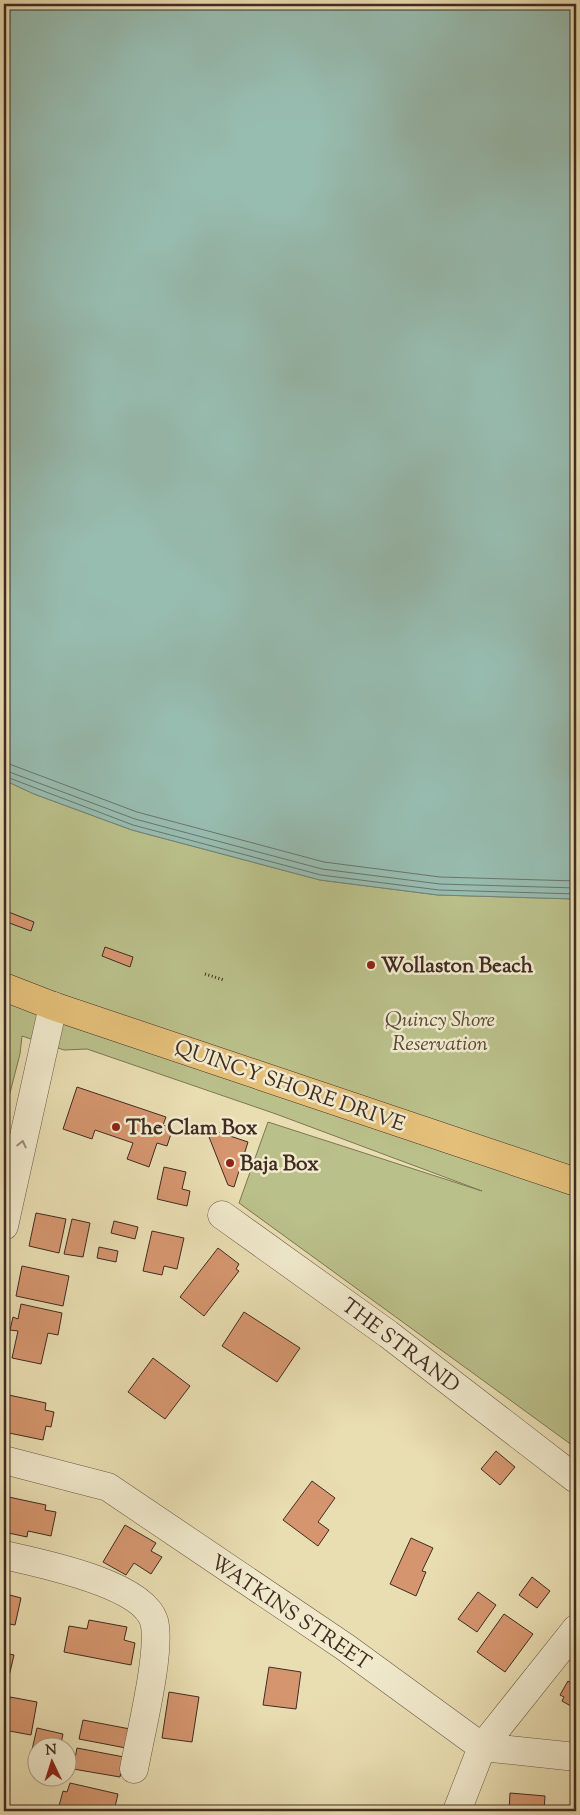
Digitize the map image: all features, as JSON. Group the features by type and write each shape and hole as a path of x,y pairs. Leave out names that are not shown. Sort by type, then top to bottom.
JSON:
{"main road":[{"name":"QUINCY SHORE DRIVE","path":"4,987 53,1006 576,1182"}],"street":[{"path":"4,1226 53,1006"},
{"name":"THE STRAND","path":"222,1215 388,1334 576,1479"},
{"name":"WATKINS STREET","path":"4,1460 108,1487 345,1647 482,1747"},
{"path":"4,1555 73,1571 104,1583 139,1601 149,1610 155,1630 155,1656 134,1769"},
{"path":"457,1811 482,1747 576,1628"},
{"path":"482,1747 576,1757"}],"path":[{"path":"205,974 224,980"}],"green space":[{"name":"Quincy Shore Reservation","path":"4,780 34,794 132,830 320,880 438,895 576,899 576,1448 239,1203 268,1122 482,1191 276,1114 87,1049 64,1050 22,1036 20,1054 4,1116"}],"water":[{"path":"4,4 576,4 576,899 438,895 320,880 132,830 34,794 4,780"}],"building":[{"path":"6,911 34,922 31,931 4,921"},
{"path":"105,947 133,957 130,967 102,956"},
{"name":"The Clam Box","path":"77,1087 166,1117 163,1125 173,1128 167,1146 157,1143 149,1167 127,1159 133,1143 95,1130 92,1139 63,1129"},
{"name":"Baja Box","path":"212,1130 248,1142 234,1187 228,1185 209,1137"},
{"path":"164,1167 186,1172 182,1189 190,1191 187,1206 157,1199"},
{"path":"36,1213 66,1219 59,1253 29,1246"},
{"path":"72,1219 90,1223 83,1257 64,1254"},
{"path":"114,1221 138,1227 135,1239 111,1233"},
{"path":"152,1231 184,1238 177,1269 164,1266 162,1275 143,1271"},
{"path":"99,1247 118,1251 116,1262 97,1258"},
{"path":"218,1248 239,1264 236,1269 239,1271 204,1316 180,1297"},
{"path":"22,1266 69,1276 63,1306 16,1296"},
{"path":"21,1304 62,1313 58,1335 48,1333 41,1364 12,1358 18,1331 10,1330 13,1317 18,1319"},
{"path":"244,1312 300,1348 277,1382 222,1346"},
{"path":"153,1358 190,1386 165,1419 128,1392"},
{"path":"4,1394 46,1403 45,1410 54,1412 51,1427 46,1426 43,1440 4,1432"},
{"path":"496,1451 515,1467 500,1485 481,1469"},
{"path":"312,1481 335,1498 318,1522 329,1530 318,1546 283,1520"},
{"path":"4,1496 46,1505 45,1510 56,1512 51,1536 28,1531 27,1537 4,1532"},
{"path":"125,1525 156,1543 151,1551 162,1557 151,1574 134,1563 126,1575 103,1562"},
{"path":"411,1538 433,1548 422,1571 426,1572 416,1596 390,1584"},
{"path":"532,1577 550,1591 537,1608 519,1595"},
{"path":"4,1579 9,1581 6,1594 21,1598 15,1625 4,1623"},
{"path":"478,1592 496,1605 477,1632 458,1619"},
{"path":"504,1614 533,1634 505,1672 477,1652"},
{"path":"89,1620 127,1627 124,1640 135,1643 131,1665 64,1652 69,1626 87,1629"},
{"path":"4,1653 14,1655 7,1685 4,1684"},
{"path":"269,1667 301,1672 296,1709 263,1705"},
{"path":"576,1677 576,1709 562,1701 564,1697 560,1695 568,1681 572,1684"},
{"path":"169,1692 199,1697 192,1742 162,1738"},
{"path":"10,1697 37,1702 31,1735 4,1730 4,1721 6,1721"},
{"path":"83,1720 130,1729 126,1748 79,1739"},
{"path":"37,1728 63,1734 62,1738 35,1738"},
{"path":"78,1748 124,1757 120,1777 78,1770"},
{"path":"78,1785 118,1794 114,1811 63,1811 64,1807 59,1806 63,1791 67,1792 68,1788 78,1788"},
{"path":"510,1793 545,1796 544,1811 509,1811"}],"place":[{"name":"Wollaston Beach","path":"371,965"},
{"name":"The Clam Box","path":"116,1127"},
{"name":"Baja Box","path":"230,1163"}]}
